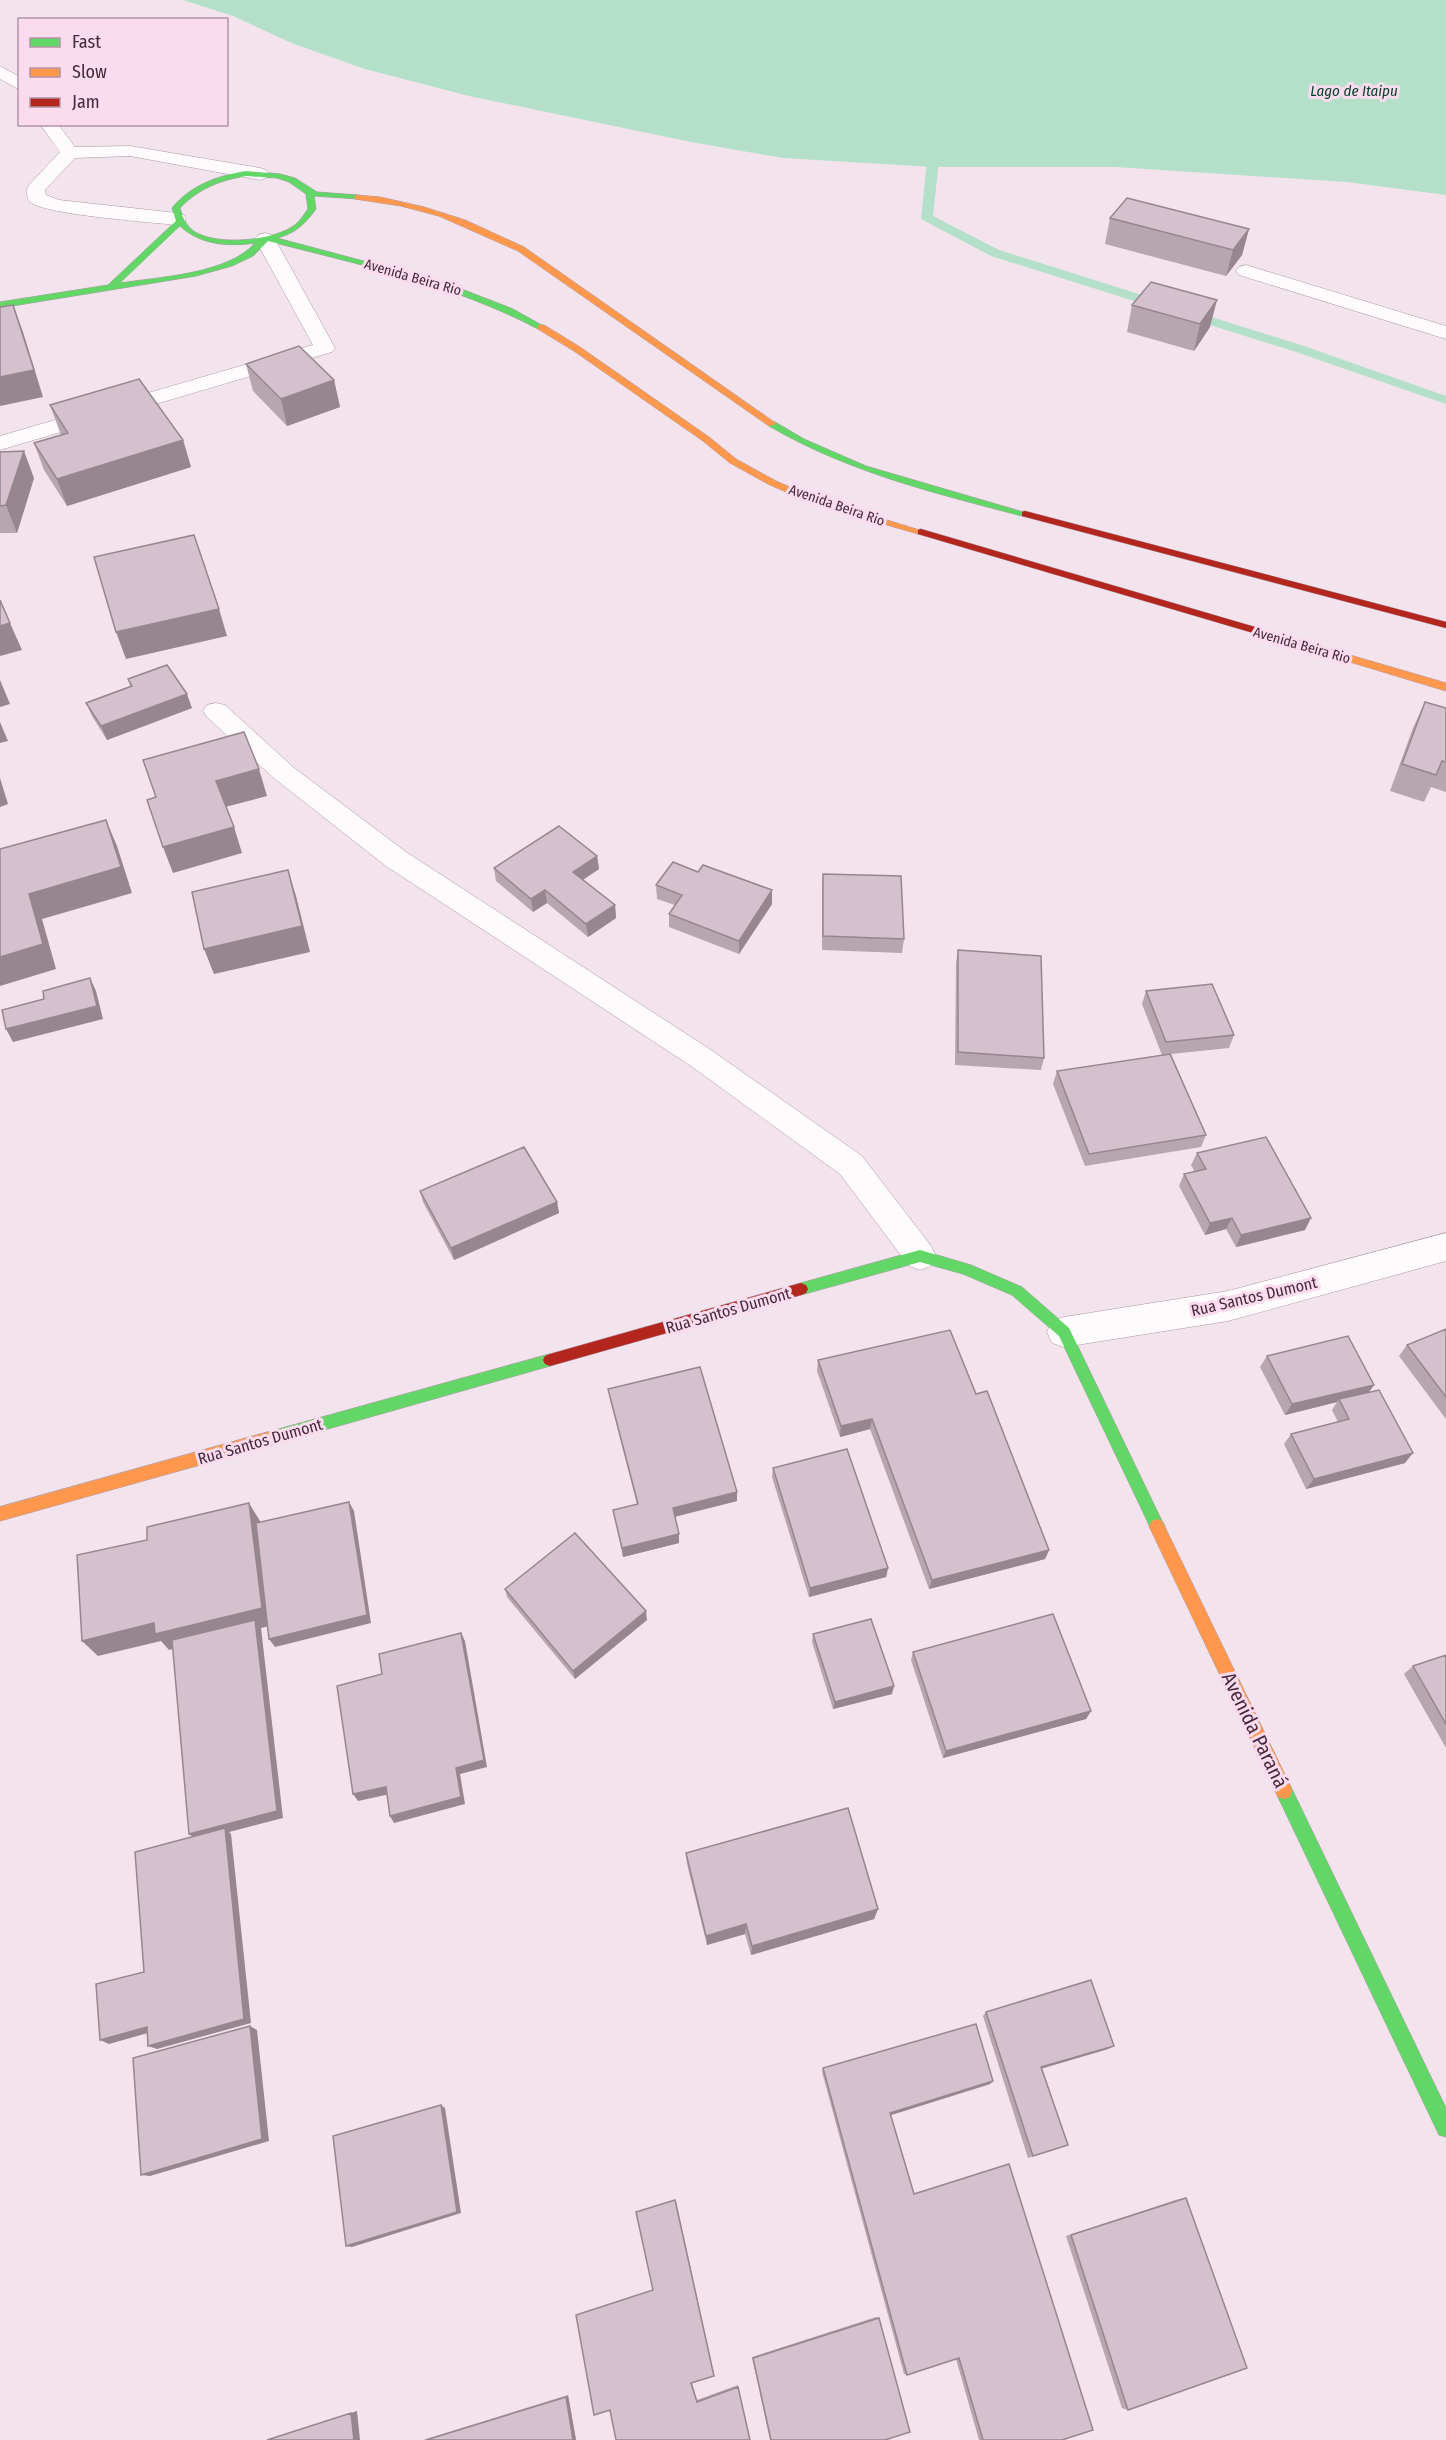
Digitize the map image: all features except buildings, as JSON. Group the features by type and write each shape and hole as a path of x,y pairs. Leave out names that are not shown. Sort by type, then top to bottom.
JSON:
{"street":[{"path":"310,192 312,209 297,226 265,239 236,242 212,240 192,233 178,221 176,208 184,197 197,187 238,175 260,174 291,180 310,192 373,198 424,209 479,228 521,249 777,427 796,439 843,461 977,501 1446,625"},
{"path":"110,288 178,221"},
{"path":"0,305 193,274 229,264 250,254 265,239"},
{"name":"Avenida Beira Rio","path":"265,239 463,290 519,314 576,349 706,439 733,461 773,483 812,500 1446,687"},
{"name":"Rua Santos Dumont","path":"1064,1332 1227,1306 1446,1247"},
{"path":"920,1256 966,1269 1017,1291 1064,1332"},
{"name":"Rua Santos Dumont","path":"0,1514 920,1256"},
{"name":"Avenida Paraná","path":"1064,1332 1446,2128"}],"lane":[{"path":"0,71 18,84"},
{"path":"50,126 70,153"},
{"path":"178,221 56,205 38,198 36,189 70,153 130,151 260,174"},
{"path":"0,443 324,348 265,239"},
{"path":"1246,271 1446,333"},
{"path":"216,711 284,773 396,859 701,1058 851,1165 920,1256"}],"water":[{"name":"Lago de Itaipu","path":"183,0 1446,0 1446,195 1347,182 1116,167 933,167 783,158 691,142 469,96 365,69 294,44 233,16"}],"waterway":[{"path":"935,142 927,218 995,253 1300,349 1446,400"}],"traffic: fast":[{"path":"310,193 312,209 297,227 284,234 247,242 208,240 193,233 181,223 176,208 186,197 213,181 229,176 262,173 292,180 311,193 358,197"},
{"path":"110,288 179,223"},
{"path":"267,238 372,264 443,285 510,311 541,327"},
{"path":"0,305 193,274 229,264 250,254 263,239"},
{"path":"772,424 801,441 862,468 1025,514"},
{"path":"801,1289 920,1256 966,1269 1017,1291 1064,1332 1157,1526"},
{"path":"268,1439 550,1360"},
{"path":"1284,1791 1446,2128"}],"traffic: slow":[{"path":"358,197 422,208 482,230 521,249 772,424"},
{"path":"541,327 577,349 706,439 733,461 773,483 812,500 921,532"},
{"path":"1271,635 1446,687"},
{"path":"0,1514 268,1439"},
{"path":"1157,1526 1284,1791"}],"traffic: jam":[{"path":"1025,514 1446,625"},
{"path":"921,532 1271,635"},
{"path":"550,1360 801,1289"}]}
